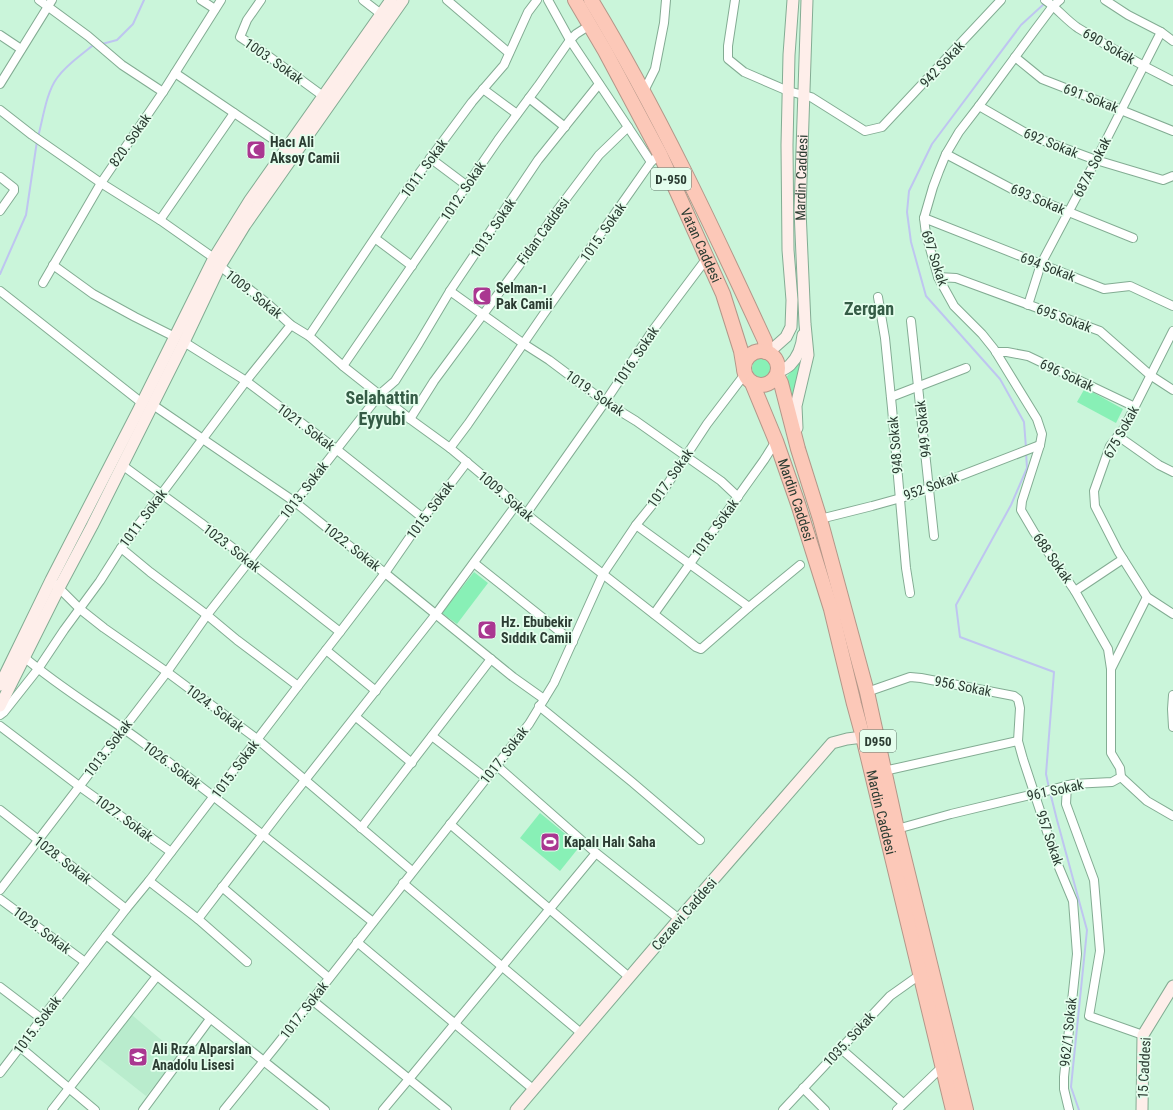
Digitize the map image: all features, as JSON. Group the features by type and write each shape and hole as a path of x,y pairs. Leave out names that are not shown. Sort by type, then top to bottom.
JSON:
{"highway":[{"name":"Vatan Caddesi","path":"575,0 590,24 655,158 707,258 723,294 747,375"},
{"name":"Vatan Caddesi","path":"591,0 618,44 678,159 766,341 767,352"},
{"name":"Mardin Caddesi","path":"953,1110 831,609 798,504 776,441 747,375 745,363 752,354 757,352 767,352 777,360 778,373 798,449 820,518 867,692 897,828 966,1110"},
{"path":"747,375 757,385 762,386 772,382 778,373"}],"street":[{"path":"39,0 50,3 122,65 163,92"},
{"path":"201,0 215,9"},
{"name":"820. Sokak","path":"43,283 101,183 163,92 221,0"},
{"name":"1003. Sokak","path":"261,0 247,20 240,37 323,96"},
{"path":"363,0 381,14"},
{"path":"0,685 55,584 147,404 217,262 250,200 391,0"},
{"path":"217,262 403,0"},
{"path":"447,0 509,53"},
{"name":"1011. Sokak","path":"309,336 409,187 482,89 504,65 528,12 537,0"},
{"path":"548,0 570,40 628,127 655,158"},
{"path":"643,92 655,69 664,23 666,0"},
{"path":"735,0 728,46 728,59 744,72 788,91 804,94"},
{"name":"Mardin Caddesi","path":"767,352 786,336 791,327 792,300 788,250 787,145 788,91 793,0"},
{"name":"Mardin Caddesi","path":"798,449 796,406 808,355 804,324 800,210 807,0"},
{"name":"942 Sokak","path":"804,94 865,130 882,127 1001,0"},
{"name":"697 Sokak","path":"1040,445 1042,434 1037,419 996,352 982,334 954,306 938,277 926,234 924,218 932,187 946,154 959,132 1015,57 1049,3 1060,0"},
{"path":"1105,0 1128,15 1161,32 1173,41"},
{"path":"0,84 50,3"},
{"name":"690 Sokak","path":"1049,3 1077,27 1173,81"},
{"name":"1012. Sokak","path":"343,366 466,186 570,40 590,24"},
{"name":"687A Sokak","path":"1028,305 1041,264 1161,32"},
{"path":"0,35 21,49"},
{"name":"691 Sokak","path":"1015,57 1042,79 1173,131"},
{"path":"175,73 286,148"},
{"name":"1013. Sokak","path":"0,890 167,672 207,615 380,394 395,381 450,291 538,160 599,84"},
{"path":"482,89 517,114"},
{"path":"529,98 565,127"},
{"name":"692 Sokak","path":"979,106 1031,136 1096,160 1163,180 1173,176"},
{"name":"1009. Sokak","path":"0,110 32,135 101,183 160,220 217,262 291,324 309,336 343,366 450,448 526,514 696,647 701,649 800,565"},
{"path":"160,220 234,113"},
{"name":"Fidan Caddesi","path":"410,418 434,381 535,244 556,212 599,155 628,127"},
{"name":"693 Sokak","path":"946,154 1012,188 1133,238"},
{"path":"430,158 466,186"},
{"name":"1015. Sokak","path":"450,448 655,158"},
{"path":"0,177 14,188 14,191 0,211"},
{"name":"694 Sokak","path":"924,218 1104,289 1130,286 1173,306"},
{"path":"376,238 412,266"},
{"name":"1016. Sokak","path":"526,514 605,402 653,330 707,258"},
{"name":"1021. Sokak","path":"53,265 93,294 179,339 246,381 336,449 423,518"},
{"name":"695 Sokak","path":"938,277 956,278 1100,331 1150,375 1173,390"},
{"name":"1022. Sokak","path":"1,291 147,404 203,439 296,502 491,659 700,840"},
{"name":"1019. Sokak","path":"450,291 549,360 605,402 636,421 721,481 738,497"},
{"name":"948 Sokak","path":"878,298 885,338 906,568 910,593"},
{"name":"949 Sokak","path":"911,321 934,536"},
{"name":"1011. Sokak","path":"0,715 38,669 64,630 100,581 121,548 246,381 291,324"},
{"path":"778,373 790,366 798,354 802,344 804,324"},
{"name":"675 Sokak","path":"1147,597 1118,551 1095,506 1094,491 1110,446 1124,428 1173,331"},
{"name":"696 Sokak","path":"996,352 1006,352 1028,356 1135,407"},
{"path":"891,397 966,368"},
{"name":"1017. Sokak","path":"224,1110 529,724 554,683 603,574 636,525 662,494 707,424 747,375"},
{"path":"0,706 24,657 55,584 92,526 122,465 147,404"},
{"path":"1118,436 1159,465 1173,472"},
{"name":"1018. Sokak","path":"654,614 738,497 776,441"},
{"name":"952 Sokak","path":"820,518 908,496 1040,445"},
{"name":"688 Sokak","path":"1040,445 1022,501 1021,510 1034,532 1075,591 1108,650 1111,669"},
{"name":"1015. Sokak","path":"0,1073 340,632 385,573 423,518 467,462"},
{"name":"1023. Sokak","path":"122,465 201,523 340,632"},
{"path":"198,919 436,614 516,505"},
{"path":"636,525 749,607"},
{"path":"121,548 237,640 298,686"},
{"path":"1075,591 1123,559"},
{"path":"474,563 573,642"},
{"name":"1024. Sokak","path":"55,584 80,609 104,628 167,672 257,739 412,871"},
{"path":"1173,614 1147,597 1111,669 1111,753 1120,768 1121,777 1147,801 1173,816"},
{"path":"326,650 376,691"},
{"name":"1026. Sokak","path":"24,657 38,669 124,728 214,796 373,922"},
{"path":"361,828 491,659"},
{"name":"956 Sokak","path":"867,692 910,677 1014,696 1018,698 1020,708 1018,741"},
{"path":"1173,695 1173,727"},
{"path":"356,717 412,763"},
{"name":"1027. Sokak","path":"0,726 79,786 171,852"},
{"path":"432,736 486,778"},
{"name":"Cezaevi Caddesi","path":"516,1110 832,743 863,737"},
{"path":"884,771 1018,741"},
{"name":"957 Sokak","path":"1018,741 1023,759 1039,793 1058,865 1073,901 1077,954"},
{"path":"496,765 596,853 679,919"},
{"name":"961 Sokak","path":"897,828 1072,784 1112,782 1121,777"},
{"path":"1065,786 1066,804 1094,880 1100,951 1089,1016 1143,1036"},
{"name":"1028. Sokak","path":"0,810 126,908"},
{"path":"450,824 629,977"},
{"path":"383,1110 596,853"},
{"path":"149,881 198,919 246,962"},
{"path":"403,883 581,1033"},
{"path":"222,887 329,978"},
{"name":"1029. Sokak","path":"0,899 85,962"},
{"path":"106,935 263,1062 325,1110"},
{"path":"357,942 533,1089"},
{"name":"962/1 Sokak","path":"1069,1110 1064,1089 1064,1077 1077,954"},
{"name":"1035. Sokak","path":"783,1110 890,996 921,974"},
{"path":"52,1110 157,976"},
{"name":"15 Caddesi","path":"1142,1110 1143,1036 1173,986"},
{"path":"0,987 42,1018"},
{"path":"312,1000 447,1110"},
{"path":"143,1110 210,1019"},
{"path":"20,1048 94,1110"},
{"path":"840,1048 903,1103"},
{"path":"897,1110 943,1066"},
{"path":"803,1088 825,1110"}],"shaded area":[{"name":"Ali Rıza Alparslan Anadolu Lisesi","path":"132,1015 179,1055 146,1096 98,1058"}],"green space":[{"path":"802,357 798,384 792,396 785,379"},
{"path":"762,358 769,361 772,368 769,375 762,378 755,375 752,368 755,361"},
{"path":"1085,388 1123,409 1116,423 1077,402"},
{"path":"474,572 488,583 457,624 442,613"},
{"name":"Kapalı Halı Saha","path":"540,813 580,846 560,871 520,838"}],"waterway":[{"path":"102,44 117,40 133,24 144,0"},
{"path":"1026,448 1024,422 1000,379 926,296 911,242 907,212 909,191 932,144 1021,25 1045,3"},
{"path":"38,137 47,99 53,84 73,61 95,45"},
{"path":"0,274 26,215 37,141"},
{"path":"1026,452 1027,468 1011,505 956,605 960,637 1054,672 1046,774 1049,788"},
{"path":"1050,792 1087,930 1071,1087 1079,1110"}],"place":[{"name":"Hacı Ali Aksoy Camii","path":"256,150"},
{"name":"Selman-ı Pak Camii","path":"482,296"},
{"name":"Hz. Ebubekir Sıddık Camii","path":"487,630"},
{"name":"Kapalı Halı Saha","path":"550,842"},
{"name":"Ali Rıza Alparslan Anadolu Lisesi","path":"138,1057"}],"district":[{"name":"Zergan","path":"869,309"},
{"name":"Selahattin Eyyubi","path":"382,408"}]}
